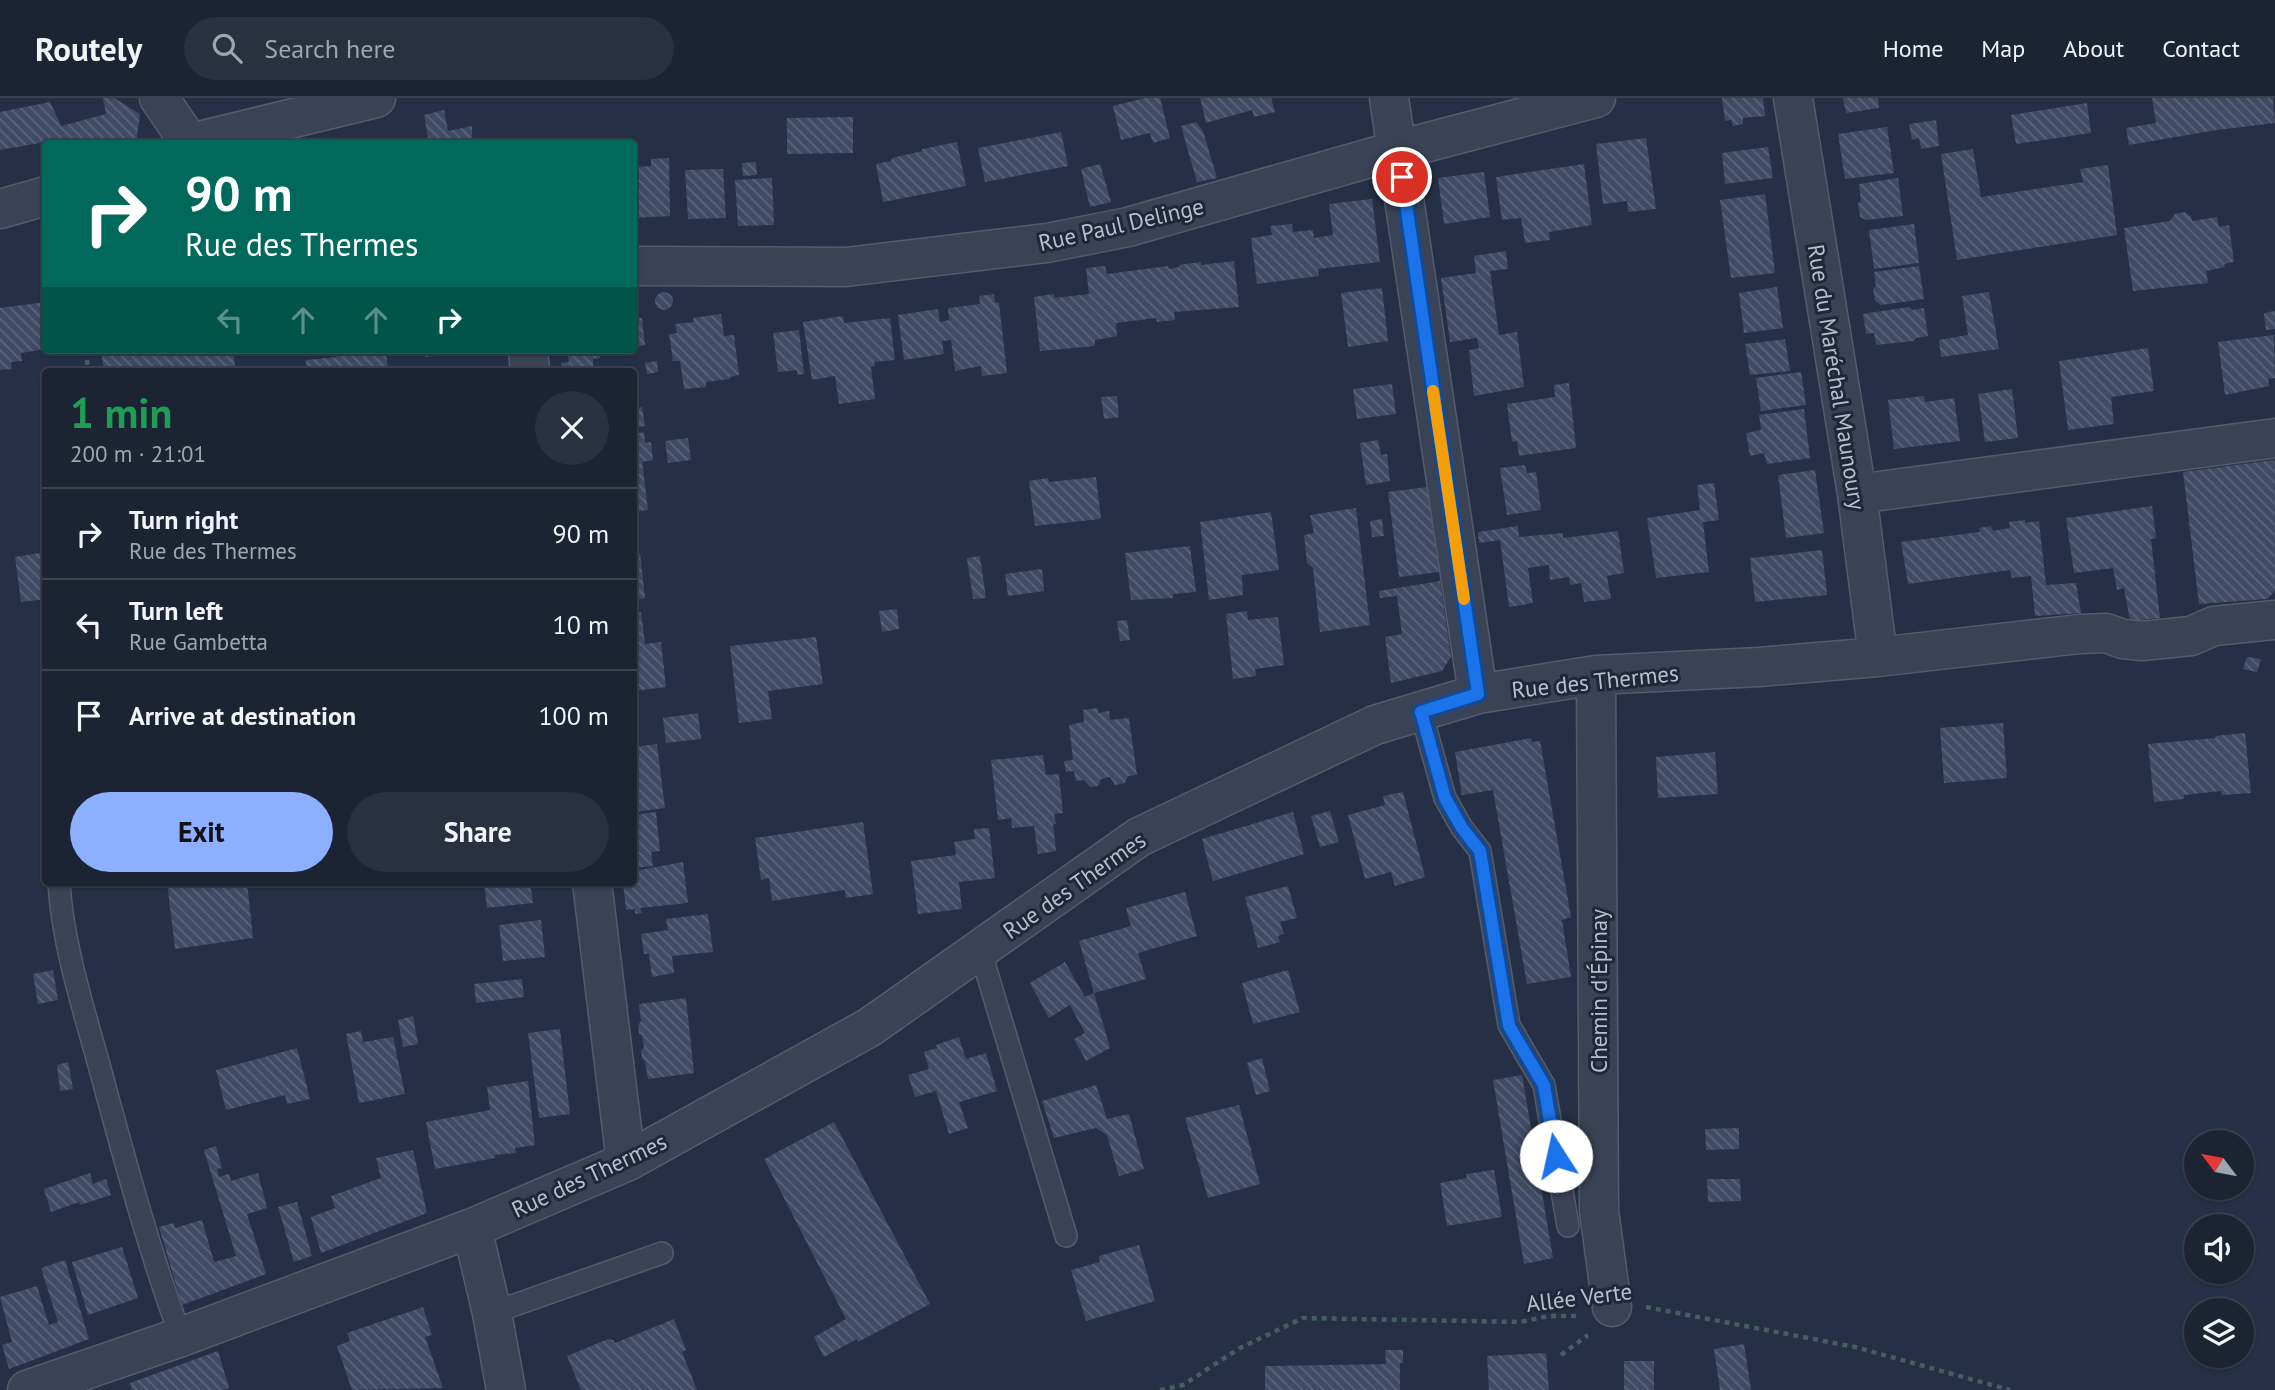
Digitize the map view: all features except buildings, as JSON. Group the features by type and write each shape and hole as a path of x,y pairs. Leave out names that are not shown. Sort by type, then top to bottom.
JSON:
{"street":[{"path":"159,98 186,140"},
{"path":"179,98 187,140"},
{"path":"201,140 376,98"},
{"path":"1389,98 1478,694"},
{"name":"Rue Paul Delinge","path":"637,266 846,267 1047,243 1128,227 1398,150 1596,98"},
{"name":"Rue du Maréchal Maunoury","path":"1793,98 1857,494 1878,657"},
{"path":"0,209 42,197"},
{"path":"1857,494 2275,438"},
{"name":"Rue des Thermes","path":"27,1390 180,1337 472,1228 626,1162 870,1027 1139,837 1376,726 1478,694 1597,676 1878,657 2080,634 2106,633 2123,639 2143,641 2191,636 2214,625 2275,620"},
{"name":"Chemin d'Épinay","path":"1597,676 1600,1211 1605,1312"},
{"path":"592,886 626,1162"},
{"path":"472,1228 492,1313 506,1390"}],"lane":[{"path":"1421,712 1445,798 1462,828 1480,851 1509,1026 1544,1085 1568,1226"},
{"path":"60,886 73,969 91,1037 140,1218 180,1337"},
{"path":"981,950 1066,1236"},
{"path":"492,1313 662,1253"}],"path":[{"name":"Allée Verte","path":"1160,1390 1183,1385 1240,1348 1303,1318 1520,1322 1549,1316 1648,1307 1855,1347 2010,1390"},
{"path":"1561,1355 1593,1331 1605,1312"}],"slow traffic":[{"path":"1433,391 1464,599"}],"route":[{"path":"1402,177 1478,694 1421,712 1445,798 1462,828 1480,851 1509,1026 1544,1085 1556,1156"}]}
